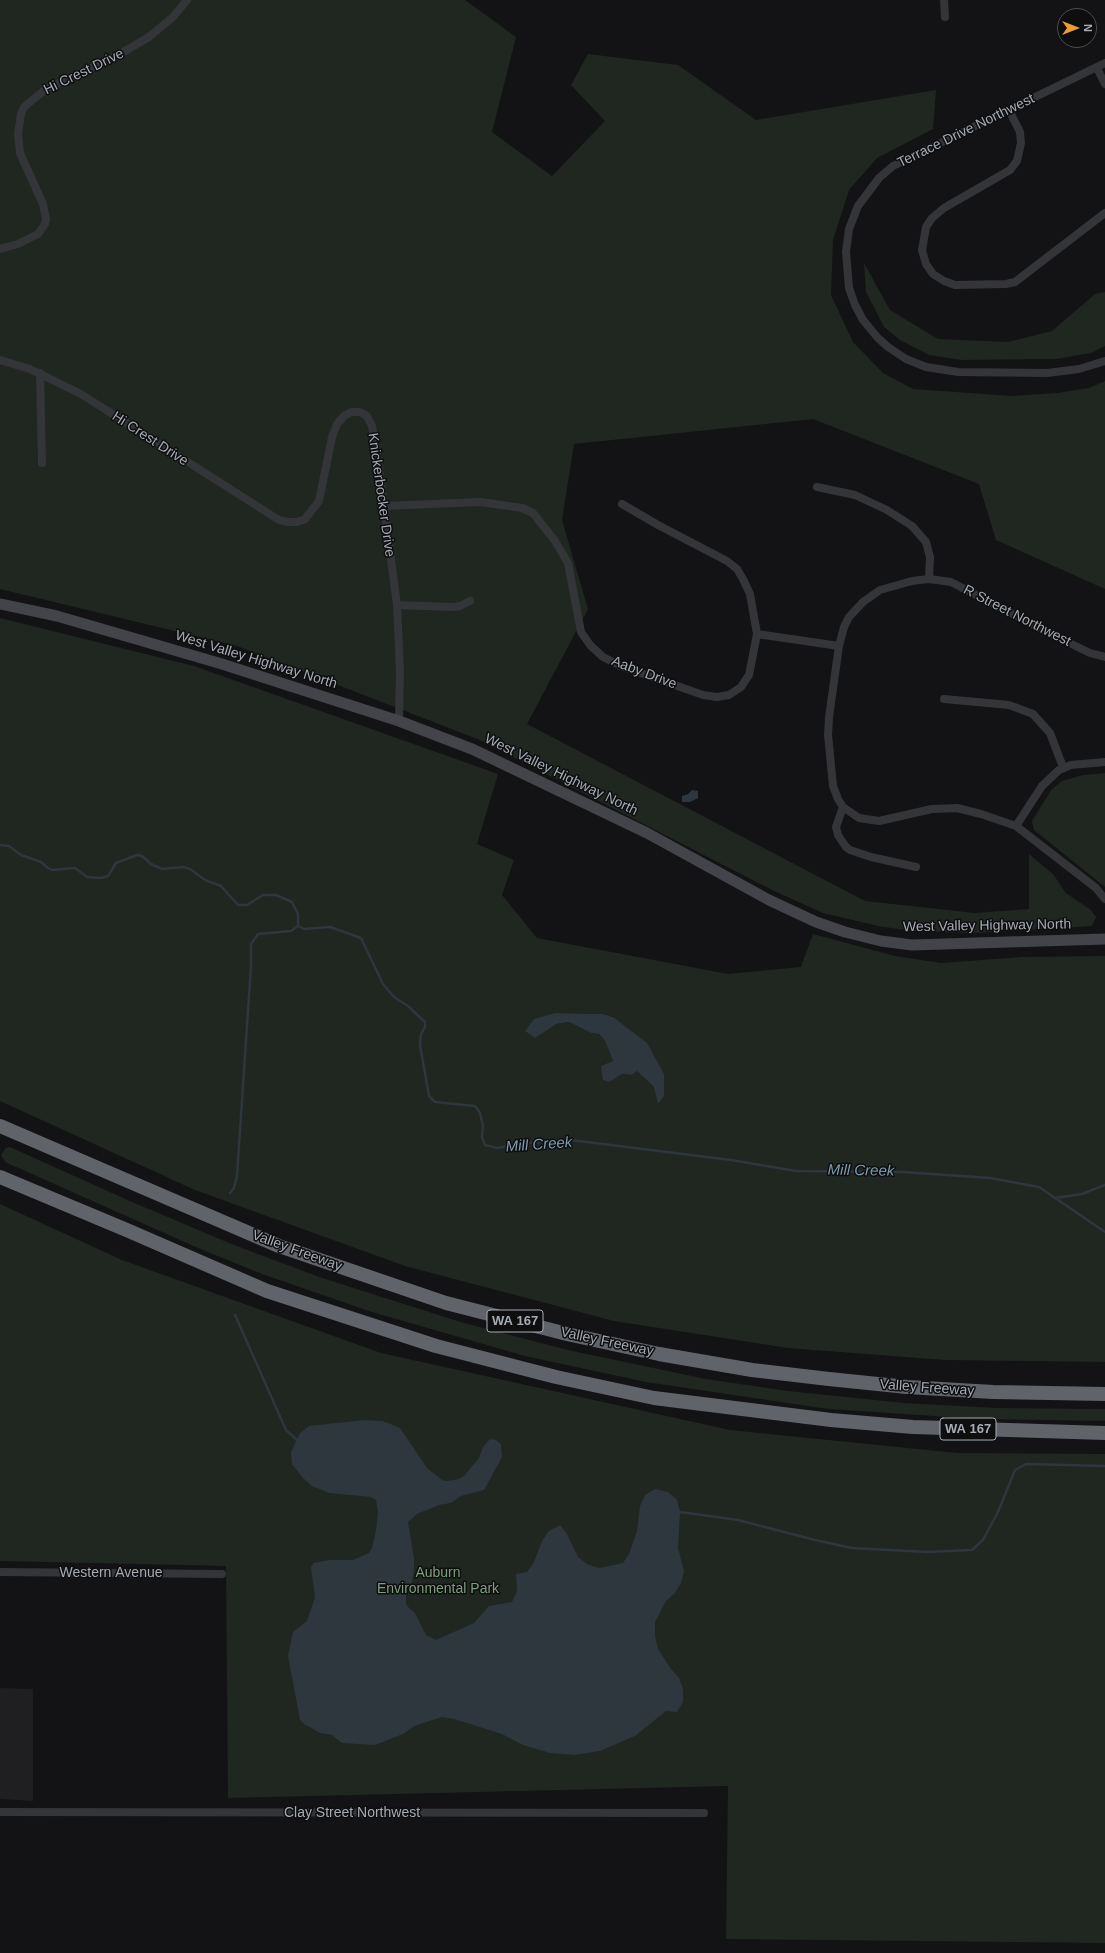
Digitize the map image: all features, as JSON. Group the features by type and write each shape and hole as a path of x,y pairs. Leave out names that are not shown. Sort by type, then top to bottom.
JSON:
{"highway":[{"name":"Valley Freeway","path":"2,1127 279,1246 446,1303 567,1334 659,1354 752,1370 813,1377 907,1387 1053,1394 1105,1394"},
{"name":"WA 167","path":"0,1176 129,1230 267,1292 436,1346 556,1377 654,1398 831,1420 913,1427 1105,1433"},
{"path":"1053,1394 1105,1388"}],"main road":[{"name":"West Valley Highway North","path":"0,604 57,616 222,664 399,721 472,749 647,833 769,900 816,922 844,932 881,941 912,945 1105,939"}],"street":[{"name":"Hi Crest Drive","path":"0,249 18,244 38,234 45,224 46,219 43,204 20,153 18,134 21,114 24,107 46,89 120,54 144,40 173,17 187,0"},
{"path":"944,0 945,17"},
{"name":"Terrace Drive Northwest","path":"1105,63 908,158 878,178 858,206 849,229 846,252 849,288 855,305 863,320 878,338 906,359 926,367 958,372 1048,373 1067,372 1105,361"},
{"path":"1097,68 1105,84"},
{"path":"1009,110 1020,132 1021,143 1017,161 1010,170 944,208 932,218 926,227 922,250 926,264 933,274 944,281 955,285 1006,284 1015,282 1105,214"},
{"name":"Hi Crest Drive","path":"0,360 40,373 81,394 279,520 297,522"},
{"path":"40,373 42,463"},
{"name":"Knickerbocker Drive","path":"297,522 305,519 319,501 332,437 337,424 344,416 351,412 360,412 367,416 372,426 397,605 400,671 399,721"},
{"path":"817,487 855,495 887,510 912,526 926,542 930,557 929,579"},
{"name":"Aaby Drive","path":"383,506 481,502 522,508 533,513 556,541 568,563 581,632 590,645 603,657 621,666 703,695 717,697 729,695 741,687 749,675 757,634 750,594 737,569 727,561 658,525 622,504"},
{"name":"R Street Northwest","path":"843,807 833,786 828,735 829,716 839,646 844,627 849,617 863,602 880,590 912,580 929,579 951,582 1060,639 1090,653 1105,657"},
{"path":"397,605 452,607 460,606 470,601"},
{"path":"757,634 839,646"},
{"path":"944,698 1009,705 1033,714 1042,722 1050,733 1063,767"},
{"path":"1016,826 1042,786 1054,773 1063,767 1105,762"},
{"path":"916,867 871,857 850,850 846,847 838,834 836,827 836,822 843,807 859,818 879,821 932,809 957,808 981,814 1016,826 1096,888 1105,899"},
{"name":"Western Avenue","path":"0,1572 222,1574"},
{"name":"Clay Street Northwest","path":"0,1812 704,1813"}],"shaded area":[{"path":"692,790 698,791 698,798 690,802 682,802 682,796 688,794"},
{"path":"555,1013 603,1014 613,1017 647,1043 664,1074 664,1096 658,1104 654,1087 637,1071 632,1075 622,1074 610,1082 603,1080 601,1066 613,1061 605,1041 599,1034 591,1033 569,1022 556,1024 535,1038 525,1031 534,1019"},
{"path":"364,1420 383,1421 400,1428 427,1468 442,1480 447,1481 459,1479 464,1476 479,1458 483,1447 490,1439 496,1440 501,1444 502,1457 484,1490 461,1496 451,1503 439,1505 417,1514 408,1522 414,1558 414,1570 412,1582 406,1593 406,1605 415,1613 426,1635 436,1640 474,1623 489,1606 512,1602 517,1591 516,1574 527,1572 534,1562 542,1541 549,1531 560,1525 567,1534 578,1557 587,1564 599,1568 623,1563 629,1554 637,1531 640,1506 645,1495 655,1489 668,1492 677,1500 680,1512 678,1548 684,1571 681,1583 675,1593 666,1601 655,1622 655,1636 658,1649 671,1669 679,1678 683,1689 683,1702 677,1712 666,1711 635,1736 600,1751 575,1755 550,1753 523,1745 502,1734 454,1719 442,1717 414,1726 403,1734 375,1745 342,1743 332,1735 320,1733 304,1724 300,1720 288,1656 293,1632 307,1621 315,1598 311,1567 314,1563 329,1560 353,1560 369,1553 372,1548 376,1531 378,1512 376,1500 371,1497 329,1493 312,1486 303,1478 292,1464 291,1452 300,1433 309,1426"},
{"path":"0,1688 33,1689 33,1801 0,1799"}],"green space":[{"path":"0,0 465,0 516,37 492,132 552,176 605,121 571,85 588,54 678,65 756,120 936,90 933,129 877,158 849,190 833,240 831,295 853,342 883,373 913,389 1012,396 1057,393 1089,388 1105,381 1105,589 996,540 979,484 813,419 574,444 562,520 588,609 527,724 865,901 975,913 1029,909 1029,854 1053,874 1066,893 1091,910 1096,917 1092,926 973,933 912,931 878,926 823,913 774,891 480,740 237,646 0,589"},
{"path":"864,263 890,310 938,339 1008,342 1052,331 1095,294 1105,292 1105,346 1091,353 1056,359 962,360 929,355 900,340 884,327 866,292"},
{"path":"0,618 194,666 498,774 477,844 514,860 502,895 537,938 728,974 801,967 813,934 895,956 941,963 1022,957 1105,956 1105,1362 945,1360 788,1348 614,1321 405,1266 195,1190 0,1101","holes":["555,1013 603,1014 613,1017 664,1096 637,1071 632,1075 622,1074 610,1082 613,1061 605,1041 599,1034 591,1033 569,1022 556,1024"]},
{"path":"1105,773 1105,887 1034,830 1032,821 1051,790 1062,781 1083,775"},
{"path":"10,1147 132,1202 234,1245 322,1278 464,1323 568,1350 706,1379 788,1391 904,1403 997,1408 1105,1409 1105,1421 980,1419 828,1409 646,1382 525,1356 372,1312 262,1274 198,1248 5,1162 1,1155 6,1148"},
{"name":"Auburn Environmental Park","path":"0,1204 122,1260 381,1353 730,1430 957,1453 1105,1454 1105,1943 726,1939 728,1786 228,1798 226,1566 0,1561"}],"waterway":[{"name":"Mill Creek","path":"0,845 9,846 21,855 41,862 52,870 75,868 87,877 101,878 108,876 116,863 137,855 142,856 151,864 162,869 183,867 190,869 205,880 221,886 238,905 247,905 263,895 276,895 292,902 298,914 298,926 304,929 330,927 361,938 383,984 394,997 408,1006 425,1022 425,1027 421,1034 420,1045 429,1096 435,1102 475,1106 480,1113 483,1126 482,1137 485,1145 497,1148 528,1143 571,1140 731,1160 796,1171 903,1172 990,1178 1039,1187 1105,1232"},
{"path":"230,1193 234,1188 237,1176 251,966 251,944 258,934 291,931 298,926"},
{"path":"1055,1198 1082,1194 1105,1185"},
{"path":"235,1315 286,1430 298,1441"},
{"path":"678,1514 680,1512 738,1520 852,1548 927,1552 972,1550 983,1540 998,1512 1015,1470 1026,1464 1105,1466"}]}
